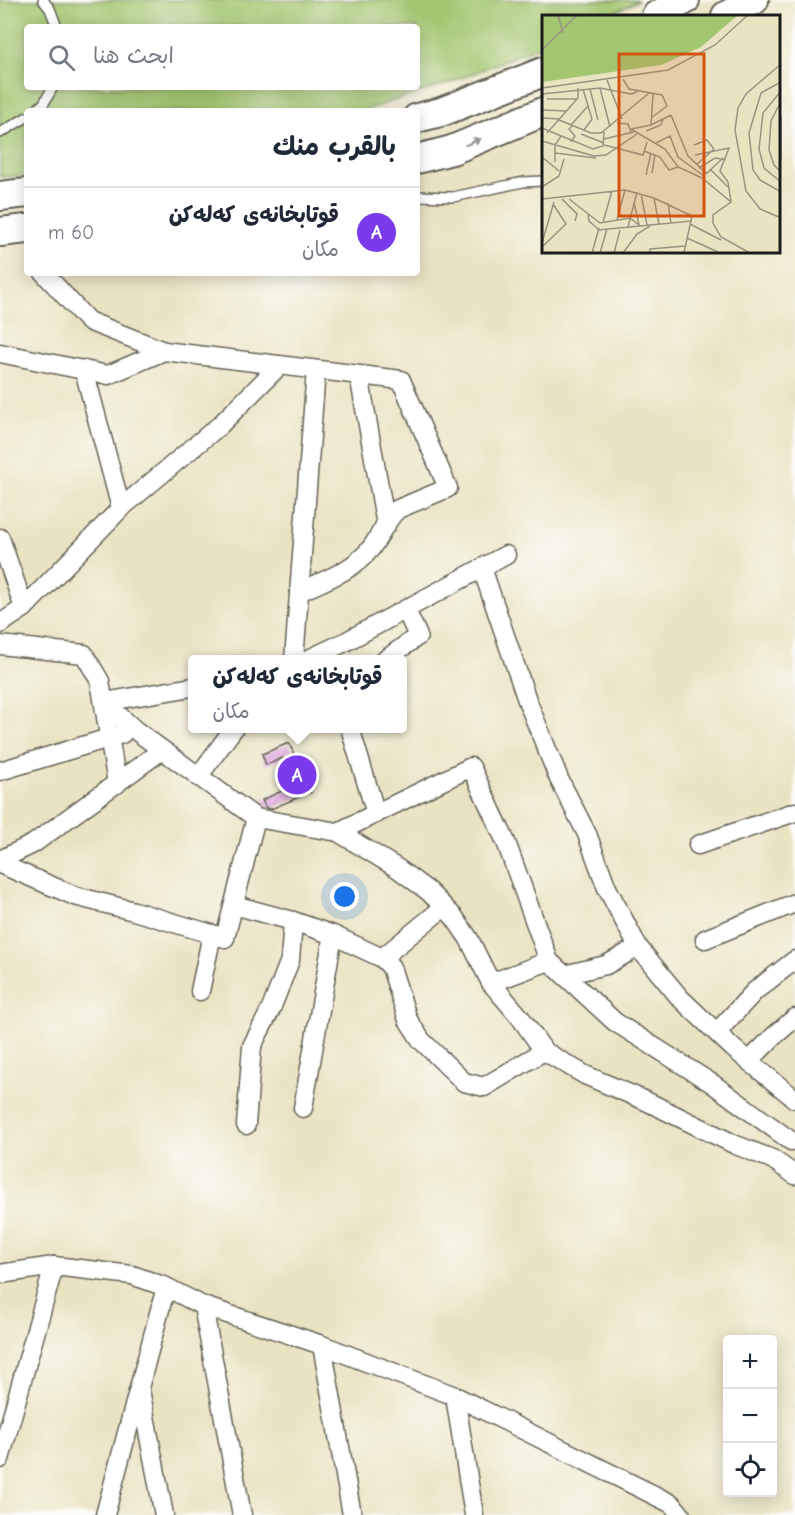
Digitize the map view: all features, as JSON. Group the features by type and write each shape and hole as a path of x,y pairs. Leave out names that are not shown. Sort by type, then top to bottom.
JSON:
{"main road":[{"path":"658,15 685,0"},
{"path":"728,15 754,0"},
{"path":"420,117 441,112 542,72"},
{"path":"420,158 452,150 542,112"},
{"path":"0,196 24,193"},
{"path":"0,232 24,230"}],"street":[{"path":"47,276 88,321 164,351 401,380 448,488 398,509 393,513 377,540 359,561 336,575 299,592"},
{"path":"0,353 108,375 164,351"},
{"path":"0,624 24,608 122,508 220,425 280,365"},
{"path":"84,370 122,508"},
{"path":"294,655 316,370"},
{"path":"359,375 386,525"},
{"path":"0,538 24,608"},
{"path":"318,655 506,555"},
{"path":"482,568 527,700 555,769 587,834 607,888 638,947 680,998 749,1061 795,1099"},
{"path":"392,655 418,636 406,610"},
{"path":"0,645 84,654 100,681 117,784"},
{"path":"104,702 188,688"},
{"path":"104,702 135,730 256,818 338,832 428,891 470,939 491,983 520,1017 544,1051 585,1075 646,1101 736,1145 772,1159 795,1175"},
{"path":"0,771 135,730"},
{"path":"198,777 231,733"},
{"path":"351,733 376,814"},
{"path":"0,862 33,844 162,750"},
{"path":"338,832 471,767 506,842 549,961 615,1022 713,1084 793,1140 772,1159"},
{"path":"698,845 795,812"},
{"path":"0,862 75,896 134,910 225,938 256,818"},
{"path":"705,939 795,903"},
{"path":"234,905 333,935 382,958 391,968 408,1020 421,1040 464,1082 484,1087 544,1051"},
{"path":"382,958 444,907"},
{"path":"246,1125 252,1046 271,1009 290,960 293,921"},
{"path":"200,991 212,934"},
{"path":"303,1108 333,935"},
{"path":"564,975 606,965 638,947"},
{"path":"717,1032 755,991 795,960"},
{"path":"491,983 549,961"},
{"path":"749,1061 795,1018"},
{"path":"0,1459 54,1266"},
{"path":"0,1274 54,1266 132,1275 166,1287 203,1306 322,1345 455,1396 672,1504 681,1515"},
{"path":"105,1515 166,1287"},
{"path":"203,1306 242,1515"},
{"path":"322,1345 352,1515"},
{"path":"139,1383 164,1515"},
{"path":"455,1396 474,1515"}],"lane":[{"path":"43,0 50,9 56,24"},
{"path":"38,108 51,90"},
{"path":"0,133 24,119"},
{"path":"420,196 453,197 523,182 542,181"}],"green space":[{"path":"0,0 639,0 609,15 542,15 542,45 452,82 371,108 24,108 24,176 0,177"}],"building":[{"path":"289,743 311,792 271,809 266,808 262,800 295,785 283,758 266,765 262,754"}],"place":[{"name":"قوتابخانەی کەلەکن","path":"297,775"}]}
